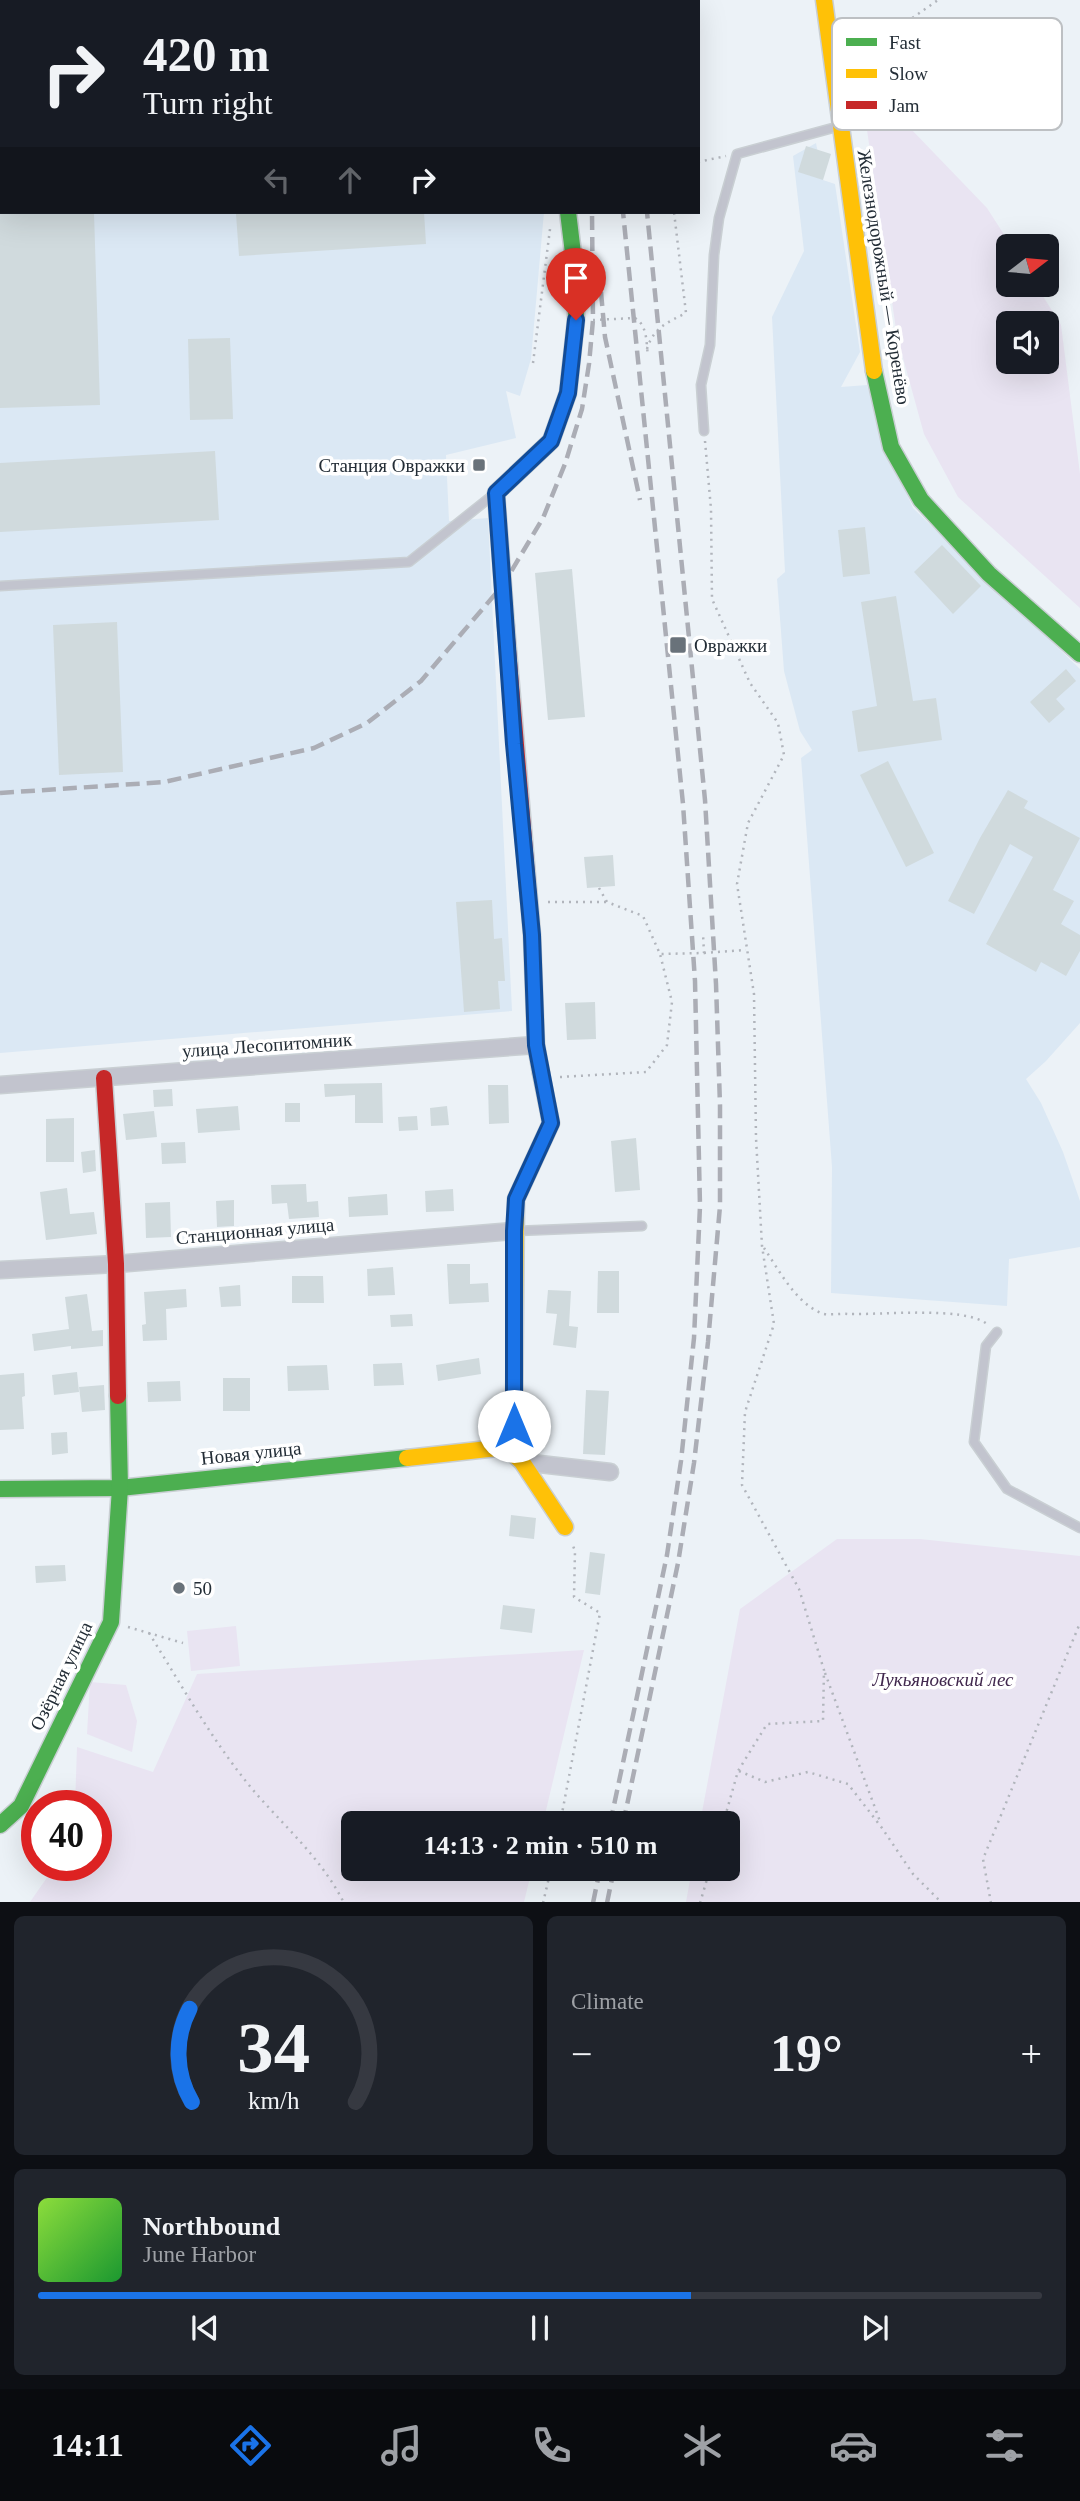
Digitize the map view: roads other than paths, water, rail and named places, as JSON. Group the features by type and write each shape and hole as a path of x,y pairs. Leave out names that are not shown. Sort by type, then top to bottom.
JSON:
{"street":[{"name":"Железнодорожный — Коренёво","path":"824,0 832,64"},
{"name":"Железнодорожный — Коренёво","path":"841,130 874,370 891,447 921,500 989,574 1080,654"},
{"path":"565,1527 522,1462 506,1447 514,1426 516,1199 551,1123 536,1045 529,902 514,744 496,493 551,441 568,393 576,320 576,278 568,214"},
{"name":"улица Лесопитомник","path":"0,1085 536,1045"},
{"name":"Озёрная улица","path":"0,1825 21,1806 111,1622 120,1488 116,1264 104,1078"},
{"name":"Станционная улица","path":"0,1270 116,1264 514,1231"},
{"name":"Новая улица","path":"0,1489 120,1488 506,1447"},
{"path":"522,1462 610,1472"}],"lane":[{"path":"704,431 701,385 710,345 714,255 719,218 737,154 832,128"},
{"path":"0,586 409,562 496,493"},
{"path":"514,1231 642,1226"},
{"path":"997,1332 986,1346 974,1442 1007,1489 1080,1528"}],"railway":[{"path":"0,793 164,782 314,748 367,723 421,681 503,585 543,518 565,464 582,409 589,364 593,320 592,214"},
{"path":"613,1811 667,1555 681,1461 694,1338 700,1206 695,981 683,804 623,214"},
{"path":"626,1811 678,1563 694,1463 720,1206 716,984 705,800 647,214"},
{"path":"601,292 605,337 640,500"},
{"path":"593,1902 598,1881"},
{"path":"607,1902 612,1881"}],"place":[{"name":"Станция Овражки","path":"479,465"},
{"name":"Овражки","path":"678,645"},
{"name":"50","path":"179,1588"}],"park label":[{"name":"Лукьяновский лес","path":"943,1679"}]}
